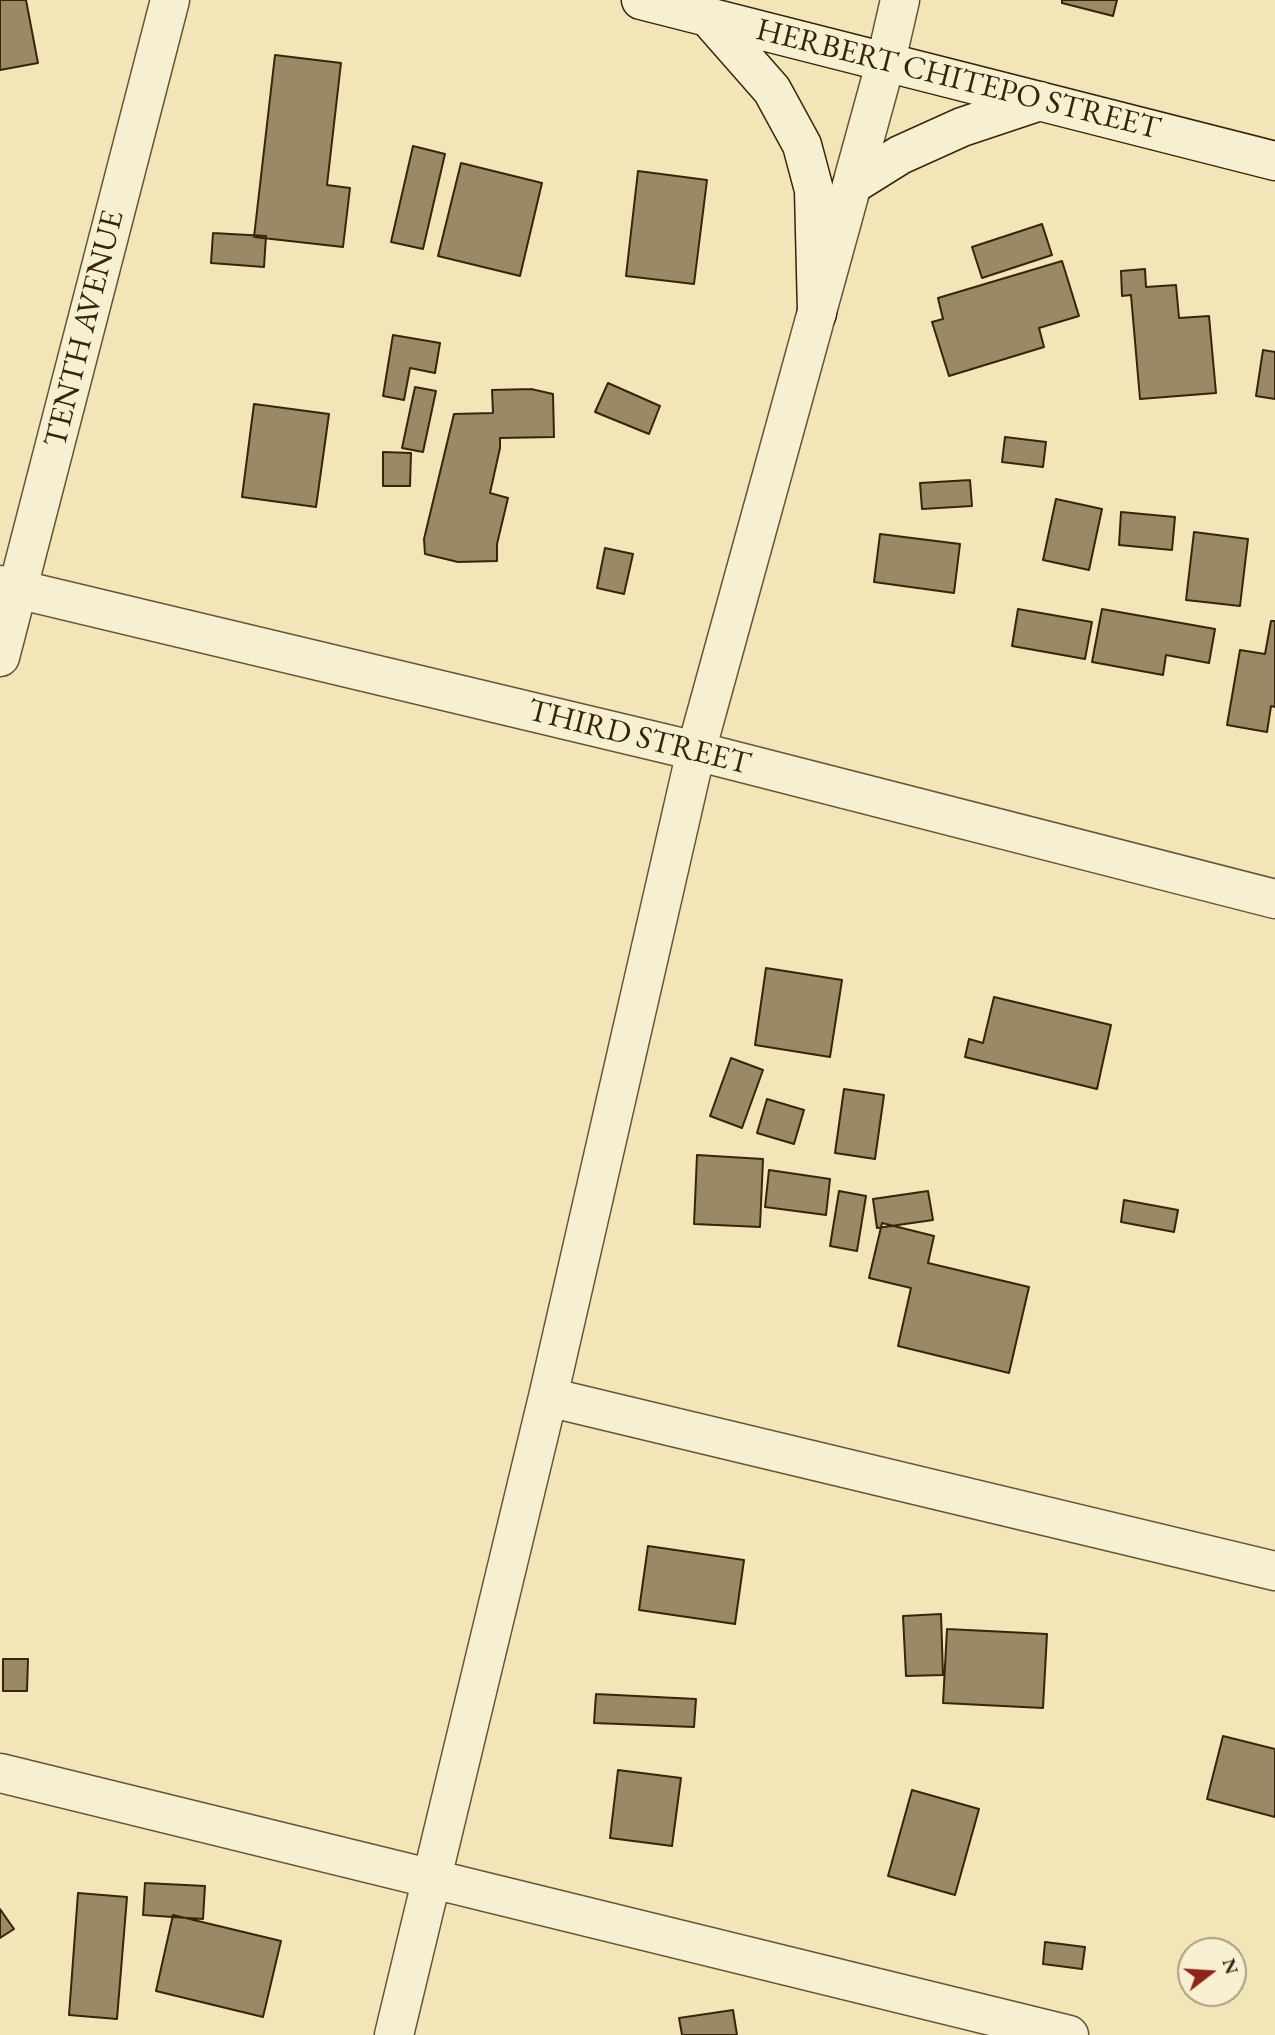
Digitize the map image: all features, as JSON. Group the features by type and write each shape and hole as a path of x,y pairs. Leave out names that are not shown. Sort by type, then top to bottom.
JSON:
{"street":[{"name":"TENTH AVENUE","path":"0,657 9,587 170,0"},
{"name":"HERBERT CHITEPO STREET","path":"641,0 1275,160"},
{"path":"394,2035 548,1397 696,751 886,61 900,0"},
{"path":"706,16 772,90 802,145 814,190 817,313"},
{"path":"852,185 900,155 962,127 1040,101"},
{"name":"THIRD STREET","path":"9,587 696,751 1275,899"},
{"path":"548,1397 1275,1571"},
{"path":"0,1773 1069,2035"}],"building":[{"path":"0,0 26,0 38,63 0,70"},
{"path":"1062,0 1117,0 1113,16 1062,3"},
{"path":"275,55 341,63 327,185 350,188 343,247 254,237"},
{"path":"413,146 445,154 423,249 391,242"},
{"path":"461,163 542,183 520,276 438,256"},
{"path":"638,171 707,180 694,284 626,276"},
{"path":"1042,224 1052,255 982,278 972,247"},
{"path":"213,233 266,236 264,267 211,263"},
{"path":"1062,261 1079,316 1039,328 1044,347 949,376 932,322 943,319 938,298"},
{"path":"1145,269 1146,287 1176,285 1179,318 1209,316 1216,393 1140,399 1131,295 1122,296 1121,271"},
{"path":"393,335 440,343 435,373 410,368 404,400 383,396"},
{"path":"1263,350 1275,352 1275,399 1256,396"},
{"path":"608,383 660,406 649,434 595,412"},
{"path":"415,387 436,391 423,452 402,448"},
{"path":"531,389 553,394 554,437 500,438 490,493 508,498 497,544 497,561 458,562 425,554 424,539 454,414 493,413 492,390"},
{"path":"254,404 329,414 316,507 242,497"},
{"path":"1005,437 1046,442 1043,467 1002,462"},
{"path":"383,452 411,453 410,486 383,486"},
{"path":"970,480 972,506 922,509 920,483"},
{"path":"1056,499 1102,509 1089,570 1043,560"},
{"path":"1121,512 1175,517 1172,550 1119,545"},
{"path":"1194,532 1248,539 1240,606 1186,600"},
{"path":"880,534 960,544 954,593 874,582"},
{"path":"605,548 633,554 624,594 597,588"},
{"path":"1018,609 1092,622 1085,659 1012,646"},
{"path":"1102,609 1215,629 1209,663 1166,655 1163,675 1092,662"},
{"path":"1271,621 1275,621 1275,707 1271,706 1267,732 1227,725 1240,650 1265,654"},
{"path":"766,968 842,980 830,1057 755,1045"},
{"path":"994,997 1111,1025 1097,1089 965,1057 969,1039 983,1043"},
{"path":"731,1058 763,1070 742,1128 710,1116"},
{"path":"844,1089 884,1095 875,1159 835,1153"},
{"path":"767,1099 804,1110 794,1144 757,1133"},
{"path":"697,1155 763,1159 760,1227 694,1224"},
{"path":"769,1170 830,1179 826,1215 765,1207"},
{"path":"839,1191 866,1196 857,1251 830,1246"},
{"path":"928,1191 933,1220 877,1228 873,1199"},
{"path":"1124,1200 1178,1210 1174,1232 1121,1222"},
{"path":"882,1223 934,1236 928,1263 1029,1287 1009,1373 898,1346 911,1288 869,1278"},
{"path":"648,1546 744,1560 735,1624 639,1610"},
{"path":"941,1614 943,1675 906,1676 903,1616"},
{"path":"947,1629 1047,1634 1043,1708 943,1703"},
{"path":"3,1659 28,1659 27,1691 3,1691"},
{"path":"596,1694 696,1699 694,1727 594,1723"},
{"path":"1223,1736 1275,1749 1275,1817 1207,1799"},
{"path":"618,1770 681,1778 672,1846 610,1838"},
{"path":"912,1790 979,1809 955,1895 888,1876"},
{"path":"145,1883 205,1886 203,1919 143,1915"},
{"path":"78,1893 127,1897 117,2019 69,2015"},
{"path":"0,1909 14,1929 0,1938"},
{"path":"173,1915 281,1941 263,2017 156,1991"},
{"path":"1045,1942 1085,1947 1082,1969 1043,1964"},
{"path":"733,2010 737,2035 682,2035 679,2018"}]}
